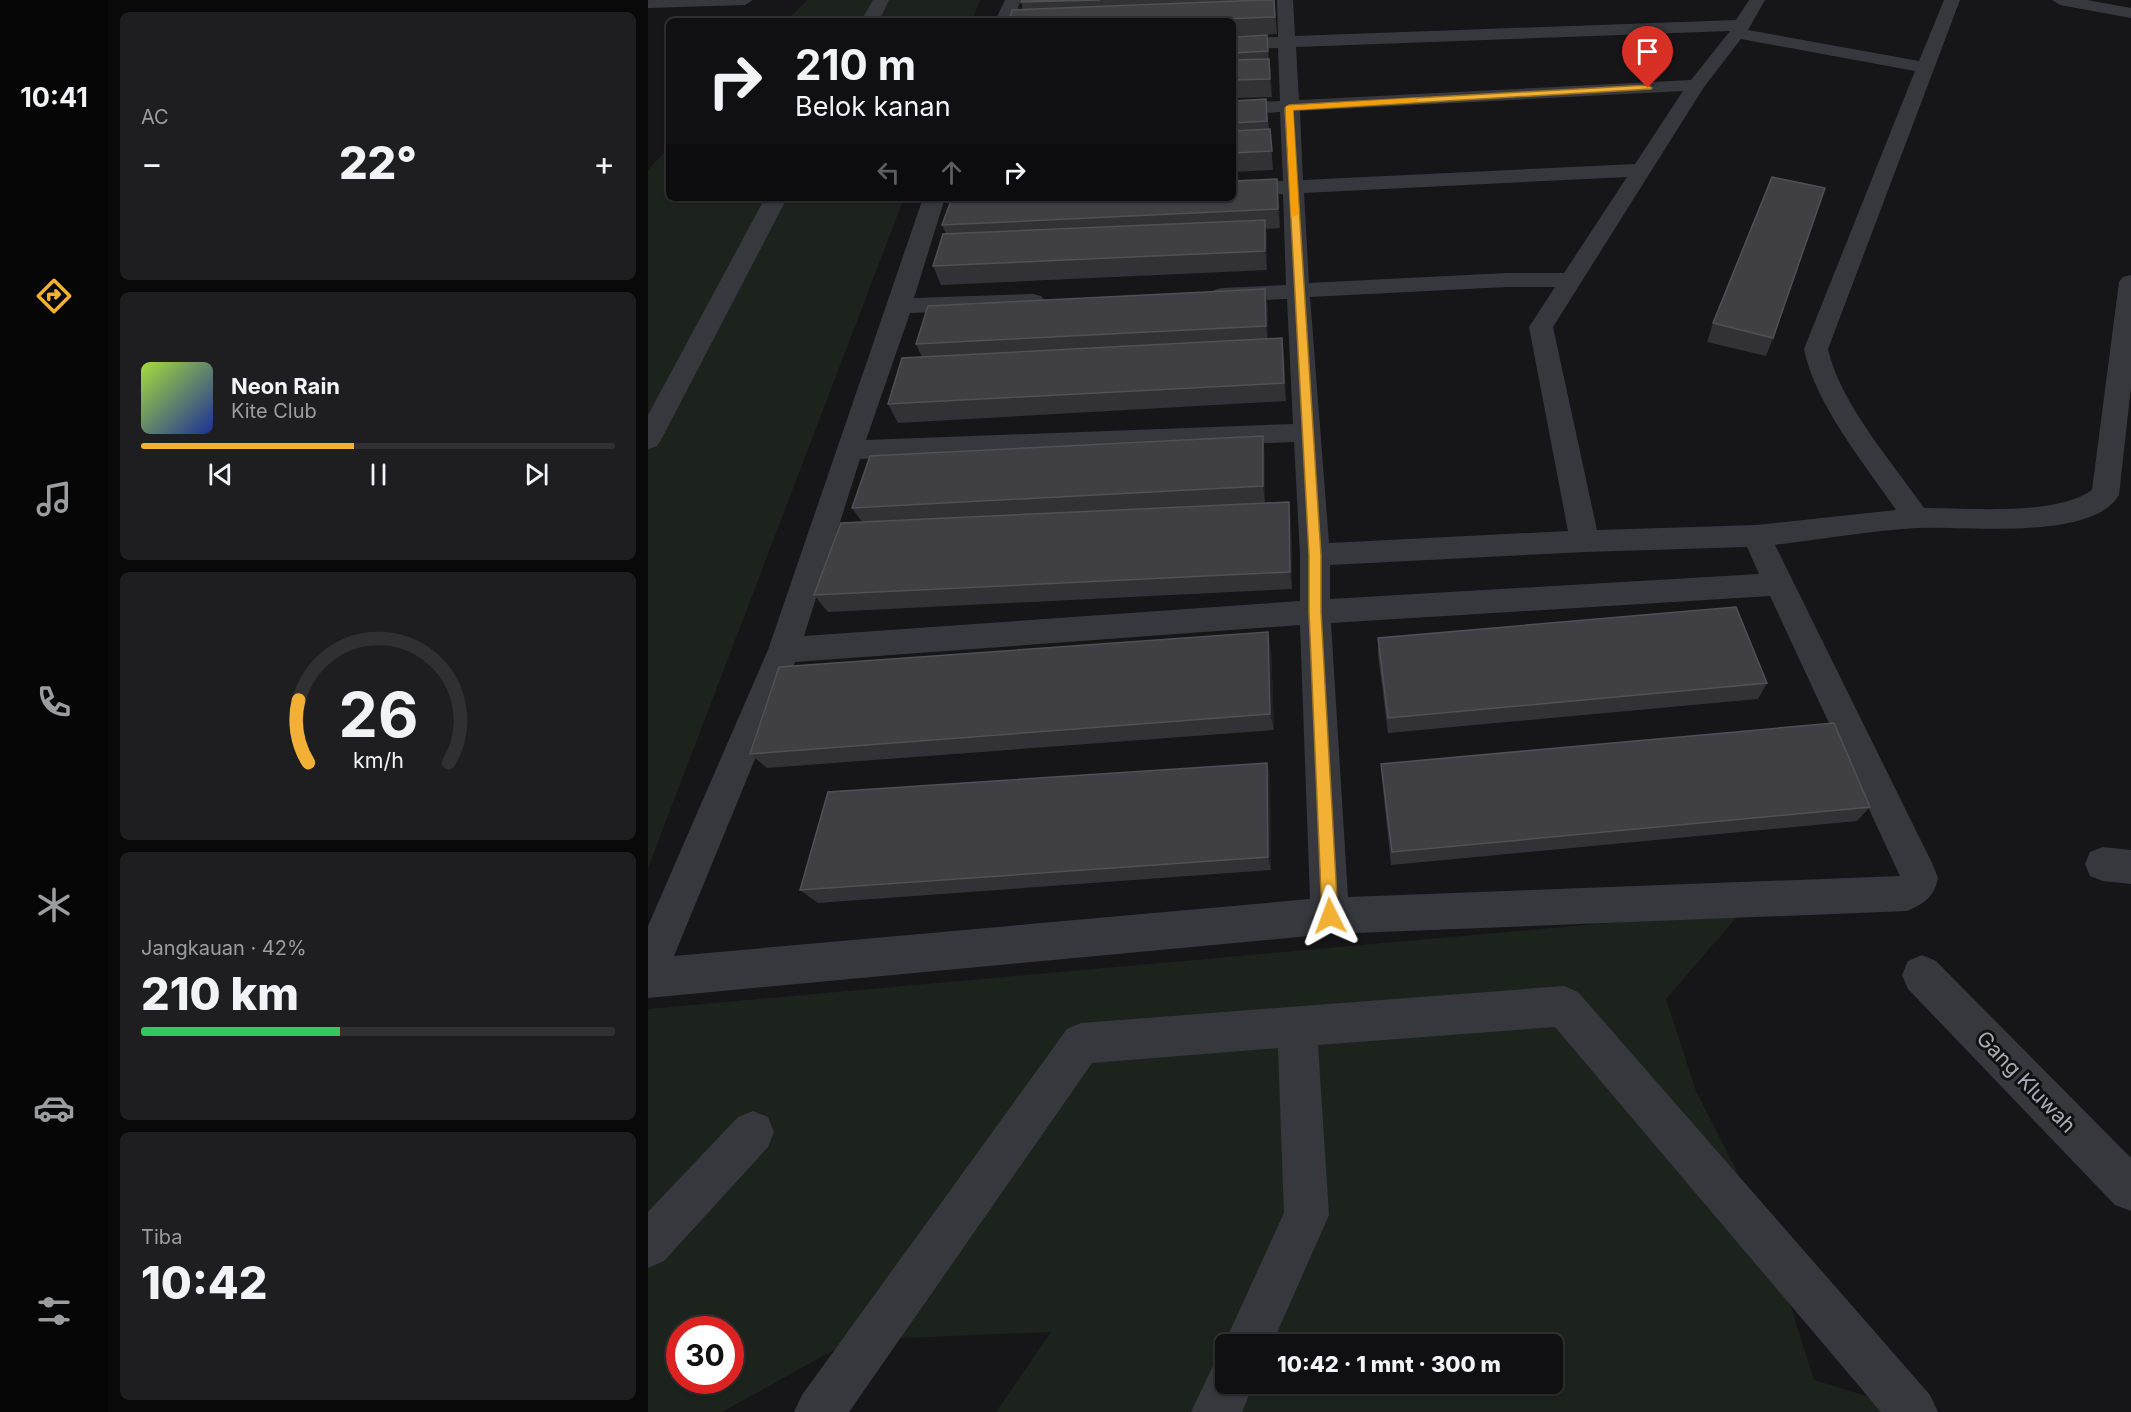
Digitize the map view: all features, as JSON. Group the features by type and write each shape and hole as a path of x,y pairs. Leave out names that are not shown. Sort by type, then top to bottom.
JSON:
{"street":[{"path":"648,3 745,0"},
{"path":"872,18 881,0"},
{"path":"1005,18 1013,0"},
{"path":"1285,0 1298,292 1315,555 1315,612 1330,916"},
{"path":"1205,295 1298,292 1524,304 1571,280 1696,85 1740,29 1757,0"},
{"path":"1916,518 1830,392 1820,368 1816,349 1952,0"},
{"path":"2060,0 2131,13"},
{"path":"1236,44 1740,29 1925,67"},
{"path":"1236,109 1289,108 1696,85"},
{"path":"1236,190 1643,170"},
{"path":"648,440 774,201"},
{"path":"648,972 784,650 849,450 940,201"},
{"path":"1524,304 1571,280"},
{"path":"1315,555 1755,536 1916,518 2021,518 2067,513 2090,506 2105,495 2131,282"},
{"path":"900,306 1053,301"},
{"path":"1524,304 1585,542"},
{"path":"849,450 1307,432"},
{"path":"648,978 1330,916 1907,893 1913,890 1920,881 1919,875 1755,536"},
{"path":"784,650 1315,612 1778,584"},
{"name":"Gang Kluwah","path":"1922,975 2131,1189"},
{"path":"819,1412 1081,1043 1564,1006 1913,1412"},
{"path":"1253,1334 1307,1215 1297,1026"},
{"path":"648,1245 753,1132"},
{"path":"1216,1412 1225,1394"}],"shaded area":[{"path":"807,0 980,0 973,18 790,18"},
{"path":"666,150 666,201 903,201 648,868 648,170"},
{"path":"1742,911 1666,999 1696,1091 1766,1229 1814,1380 1919,1412 996,1412 1051,1332 852,1340 722,1412 648,1412 648,1009"}],"building":[{"path":"1022,0 1100,0 1021,2"},
{"path":"1274,0 1275,17 1010,18 1012,10"},
{"path":"1267,35 1268,51 1236,53 1236,37"},
{"path":"1269,59 1270,79 1236,80 1236,60"},
{"path":"1266,99 1267,121 1236,123 1236,101"},
{"path":"1270,129 1272,151 1236,153 1236,131"},
{"path":"1772,177 1825,188 1773,338 1713,323"},
{"path":"1277,179 1278,209 942,225 951,201 1236,201 1236,181"},
{"path":"1265,220 1265,251 933,266 943,234"},
{"path":"1265,289 1266,326 916,344 928,306"},
{"path":"1282,338 1284,383 888,404 902,358"},
{"path":"1263,436 1263,486 852,508 870,456"},
{"path":"1289,502 1290,572 814,595 841,523"},
{"path":"1736,607 1767,683 1388,718 1378,638"},
{"path":"1268,632 1270,714 750,754 779,667"},
{"path":"1834,723 1870,807 1392,852 1381,764"},
{"path":"1267,763 1268,857 800,890 828,792"}],"slow traffic":[{"path":"1294,215 1289,108 1415,101"}],"route":[{"path":"1330,916 1315,612 1315,555 1289,108 1648,88"}]}
